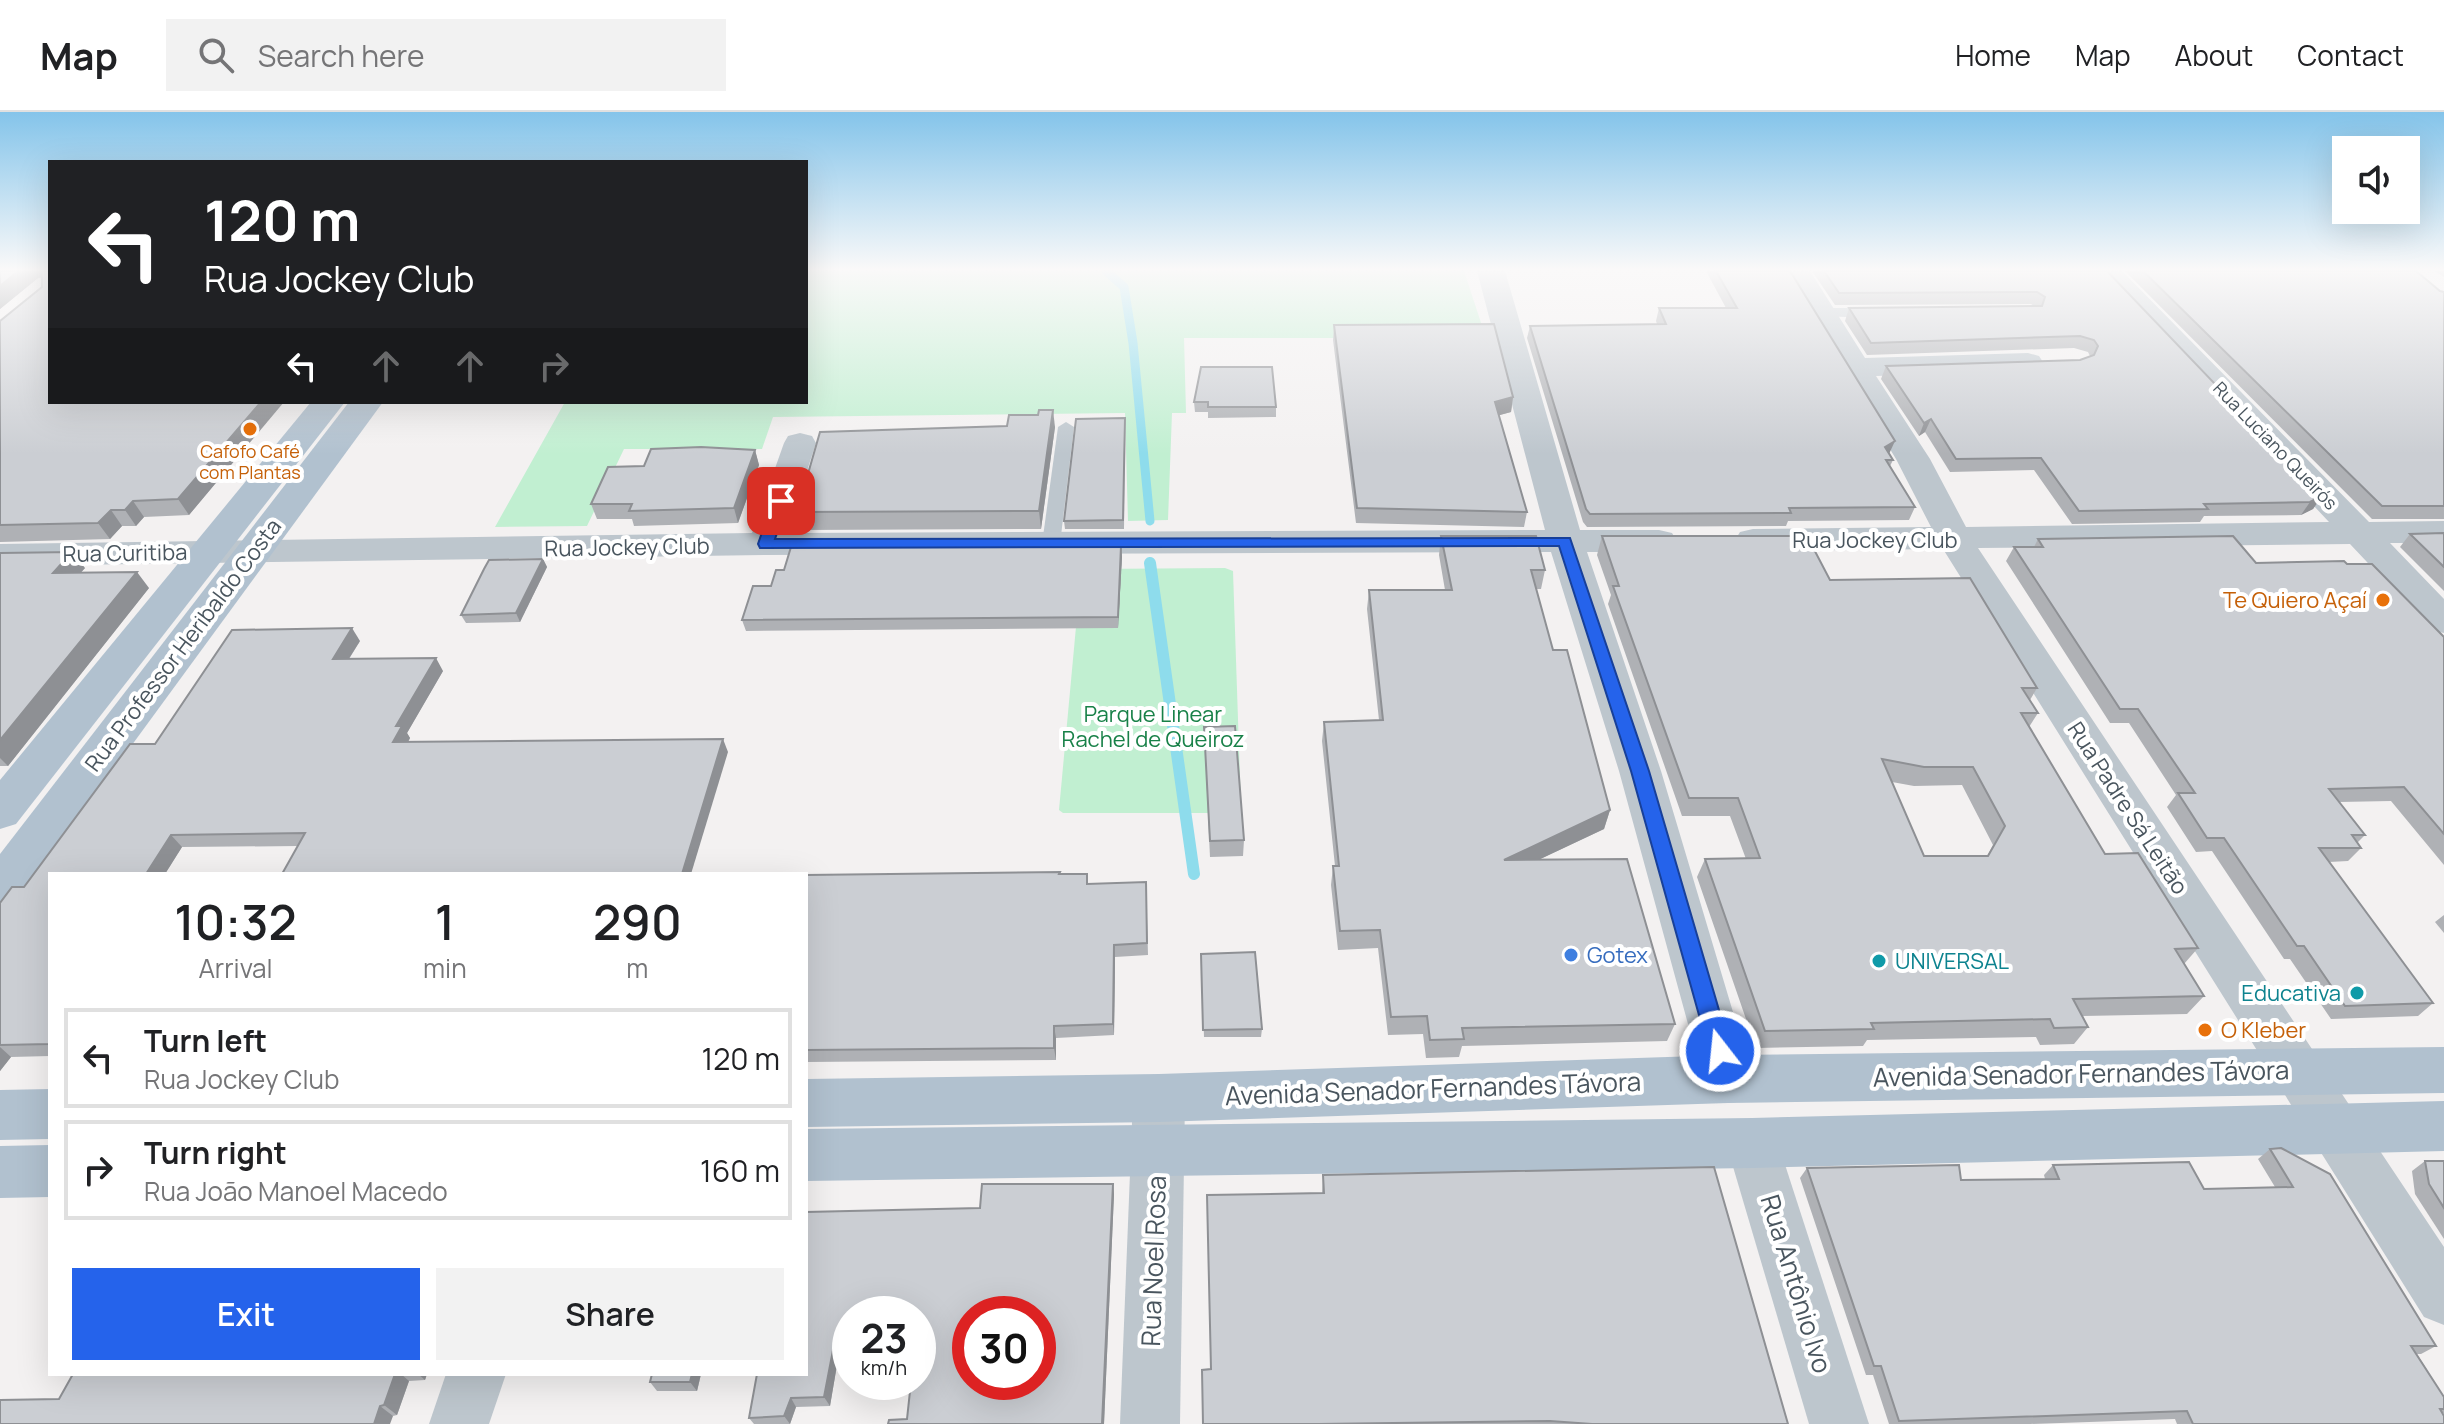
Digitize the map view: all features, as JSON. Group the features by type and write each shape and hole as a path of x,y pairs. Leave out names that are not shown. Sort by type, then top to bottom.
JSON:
{"main road":[{"name":"Rua Professor Heribaldo Costa","path":"0,812 208,551 343,407"},
{"name":"Rua Professor Heribaldo Costa","path":"0,889 251,553 343,407"},
{"name":"Avenida Senador Fernandes Távora","path":"808,1155 1728,1079 2444,1070"},
{"name":"Avenida Senador Fernandes Távora","path":"808,1103 1158,1124 1752,1143 2335,1126 2444,1126"},
{"path":"0,1115 48,1114"},
{"path":"0,1172 48,1171"}],"street":[{"path":"1508,332 1565,541 1640,771 1728,1079"},
{"name":"Rua Padre Sá Leitão","path":"1834,332 1913,459 1955,540 2444,1297"},
{"name":"Rua Luciano Queirós","path":"2166,332 2444,621"},
{"path":"1857,367 2059,361"},
{"path":"766,544 800,443"},
{"name":"Rua Jockey Club","path":"251,553 766,544 1955,540 2444,532"},
{"name":"Rua Curitiba","path":"0,555 251,553"},
{"name":"Rua Noel Rosa","path":"1150,1424 1158,1124"},
{"name":"Rua Antônio Ivo","path":"1752,1143 1839,1424"},
{"path":"459,1424 475,1376"}],"lane":[{"path":"1051,544 1066,427"}],"green space":[{"path":"808,332 1484,332 1486,338 1184,338 1186,413 1172,413 1168,520 1128,521 1125,413 773,417 762,449 624,449 587,526 495,527 564,404 808,404"},
{"name":"Parque Linear Rachel de Queiroz","path":"1225,568 1233,571 1241,808 1230,813 1063,813 1059,810 1081,573 1090,569"}],"building":[{"path":"0,332 48,332 48,404 259,404 178,499 133,501 125,510 111,510 98,523 0,525"},
{"path":"1335,332 1496,332 1513,397 1495,402 1527,512 1357,508"},
{"path":"1532,332 1828,332 1895,441 1885,447 1893,460 1886,460 1915,507 1789,508 1791,513 1590,514"},
{"path":"1864,332 2166,332 2322,496 2310,502 2204,504 2208,509 2079,511 2041,458 1956,459 1931,419 1924,423 1886,366 2080,360 2094,355 2098,346 2094,340 2080,336 1871,343"},
{"path":"2205,332 2444,332 2444,506 2382,506"},
{"path":"1201,367 1272,367 1276,407 1208,407 1208,402 1194,402"},
{"path":"1039,410 1053,410 1039,511 797,512 820,432 1007,426 1009,415 1038,415"},
{"path":"1125,418 1123,520 1064,521 1076,419"},
{"path":"701,447 755,450 734,508 629,511 632,504 591,504 608,467 644,466 651,449"},
{"path":"2444,533 2444,567 2410,534"},
{"path":"1441,536 1536,536 1545,570 1531,570 1553,650 1567,650 1610,810 1504,860 1627,859 1675,1024 1462,1028 1464,1039 1430,1040 1427,1016 1391,1017 1380,930 1340,931 1333,866 1339,866 1324,722 1383,720 1369,590 1452,590"},
{"path":"1602,536 1807,536 1830,580 1970,578 2037,688 2022,688 2038,713 2021,713 2105,854 2138,853 2198,948 2175,949 2204,996 2073,999 2088,1027 2054,1028 2050,1019 1871,1023 1874,1029 1765,1031 1705,859 1760,858 1738,798 1689,798 1613,586 1619,586","holes":["1882,759 1924,767 1973,767 2005,826 1988,856 1924,856"]},
{"path":"2233,536 2256,563 2344,561 2347,564 2372,564 2444,637 2444,834 2404,787 2329,789 2365,835 2352,835 2361,848 2319,848 2433,1003 2345,1006 2304,946 2297,946 2224,838 2207,838 2178,793 2195,793 2138,709 2120,709 2014,547 2043,547 2038,539"},
{"path":"1121,546 1118,617 742,620 753,586 771,586 776,570 784,570 791,547"},
{"path":"72,552 53,573 137,572 0,740 0,553"},
{"path":"543,559 516,613 461,615 489,560"},
{"path":"352,628 333,659 436,658 396,726 402,726 393,742 723,739 683,872 283,872 305,833 171,835 147,872 48,872 48,1044 0,1045 0,903 12,887 24,887 130,744 155,744 232,630"},
{"path":"1235,726 1244,840 1210,841 1204,727"},
{"path":"1060,872 1087,874 1087,884 1146,882 1147,943 1114,945 1113,1024 1054,1026 1054,1048 808,1050 808,875"},
{"path":"1255,952 1262,1029 1203,1030 1201,954"},
{"path":"2281,1148 2330,1174 2436,1346 2411,1346 2444,1397 2444,1409 2440,1409 2444,1424 2193,1424 2187,1411 1899,1421 1881,1366 1874,1366 1807,1168 1959,1165 1961,1180 2059,1179 2053,1165 2189,1162 2204,1189 2293,1187 2270,1149"},
{"path":"2425,1161 2444,1161 2444,1208 2429,1184"},
{"path":"1714,1167 1788,1424 1592,1424 1550,1421 1203,1424 1202,1370 1211,1369 1207,1195 1324,1193 1323,1175"},
{"path":"982,1184 1113,1184 1102,1424 888,1424 889,1420 907,1419 909,1400 936,1400 936,1296 832,1296 832,1355 824,1397 791,1398 784,1416 749,1418 757,1376 808,1376 808,1212 980,1208"},
{"path":"72,1376 394,1376 374,1424 0,1424 0,1400 59,1399"},
{"path":"652,1376 692,1376 690,1382 650,1382"}],"waterway":[{"path":"1131,332 1150,521"},
{"path":"1150,563 1194,874"}],"place":[{"name":"Cafofo Café com Plantas","path":"250,429"},
{"name":"Te Quiero Açaí","path":"2383,600"},
{"name":"Gotex","path":"1571,955"},
{"name":"UNIVERSAL","path":"1879,961"},
{"name":"Educativa","path":"2357,993"},
{"name":"O Kleber","path":"2205,1030"}],"route":[{"path":"781,501 766,544 1565,541 1640,771 1720,1051"}]}
